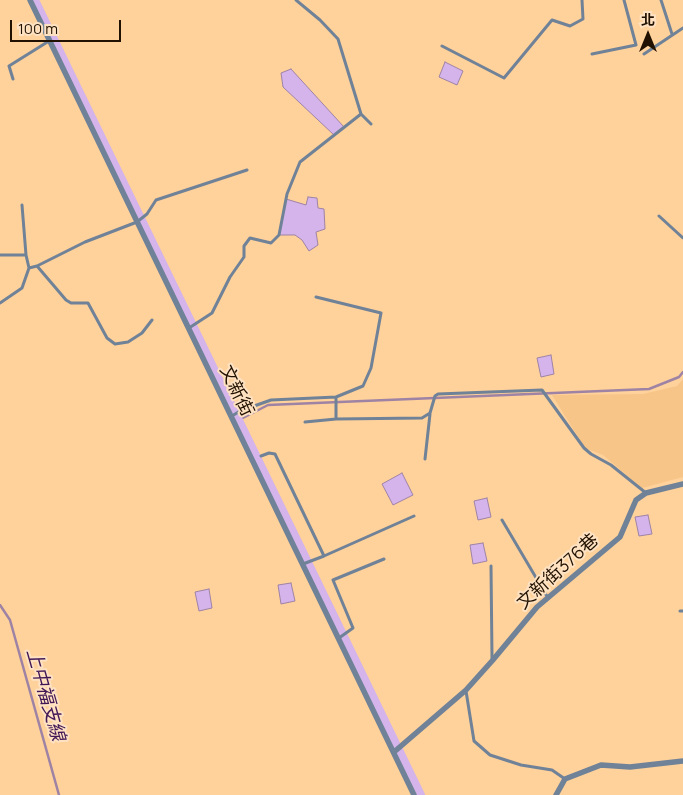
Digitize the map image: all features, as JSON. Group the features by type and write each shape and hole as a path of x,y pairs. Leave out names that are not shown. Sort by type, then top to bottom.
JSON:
{"street":[{"name":"文新街","path":"30,0 234,415 414,795"},
{"path":"646,493 683,484"},
{"name":"文新街376巷","path":"394,752 466,690 536,607 620,537 636,500 646,493"},
{"path":"556,795 565,779 601,765 630,767 683,761"}],"lane":[{"path":"296,0 320,20 338,39 361,114 371,124"},
{"path":"442,46 504,78 552,20 570,26 583,19 582,0"},
{"path":"592,54 636,45 624,0"},
{"path":"661,0 672,34"},
{"path":"644,54 683,28"},
{"path":"13,78 9,66 49,40"},
{"path":"190,327 212,313 230,277 244,257 244,246 250,238 271,243 279,235 287,194 300,162 361,114"},
{"path":"29,268 139,220 147,214 156,200 247,170"},
{"path":"0,303 22,288 29,268 26,255 22,205"},
{"path":"659,216 683,238"},
{"path":"0,255 26,255"},
{"path":"37,266 70,303 88,303 107,338 115,344 128,342 142,333 152,320"},
{"path":"234,415 271,400 336,398 363,386 372,368 381,313 316,297"},
{"path":"425,459 430,413 435,396 438,394 543,391 584,448 610,465 646,493"},
{"path":"336,398 336,419"},
{"path":"305,422 336,419 422,418 430,413"},
{"path":"262,456 269,453 275,454 324,556"},
{"path":"305,563 414,516"},
{"path":"502,520 548,598"},
{"path":"340,637 353,628 332,580 384,559"},
{"path":"491,566 492,661"},
{"path":"466,690 474,741 490,755 521,765 552,770 565,779"}],"shaded area":[{"path":"445,62 463,71 457,85 439,77"},
{"path":"291,69 344,127 334,135 283,87 281,73"},
{"path":"308,197 317,198 318,208 324,209 325,229 316,232 318,245 309,251 302,240 295,235 279,235 286,199 306,205"},
{"path":"551,355 554,374 541,377 537,358"},
{"path":"683,379 683,477 642,488 603,455 585,448 552,395 643,394 677,386"},
{"path":"402,473 413,495 393,505 382,484"},
{"path":"487,498 491,517 478,520 474,501"},
{"path":"648,515 652,534 639,536 635,517"},
{"path":"483,543 487,561 473,564 470,545"},
{"path":"291,583 295,601 281,604 278,585"},
{"path":"209,589 212,608 199,611 195,592"}],"waterway":[{"path":"35,0 421,795"},
{"path":"239,420 268,405 649,389 679,377 683,372"},
{"name":"上中福支線","path":"0,605 10,620 59,795"}]}
